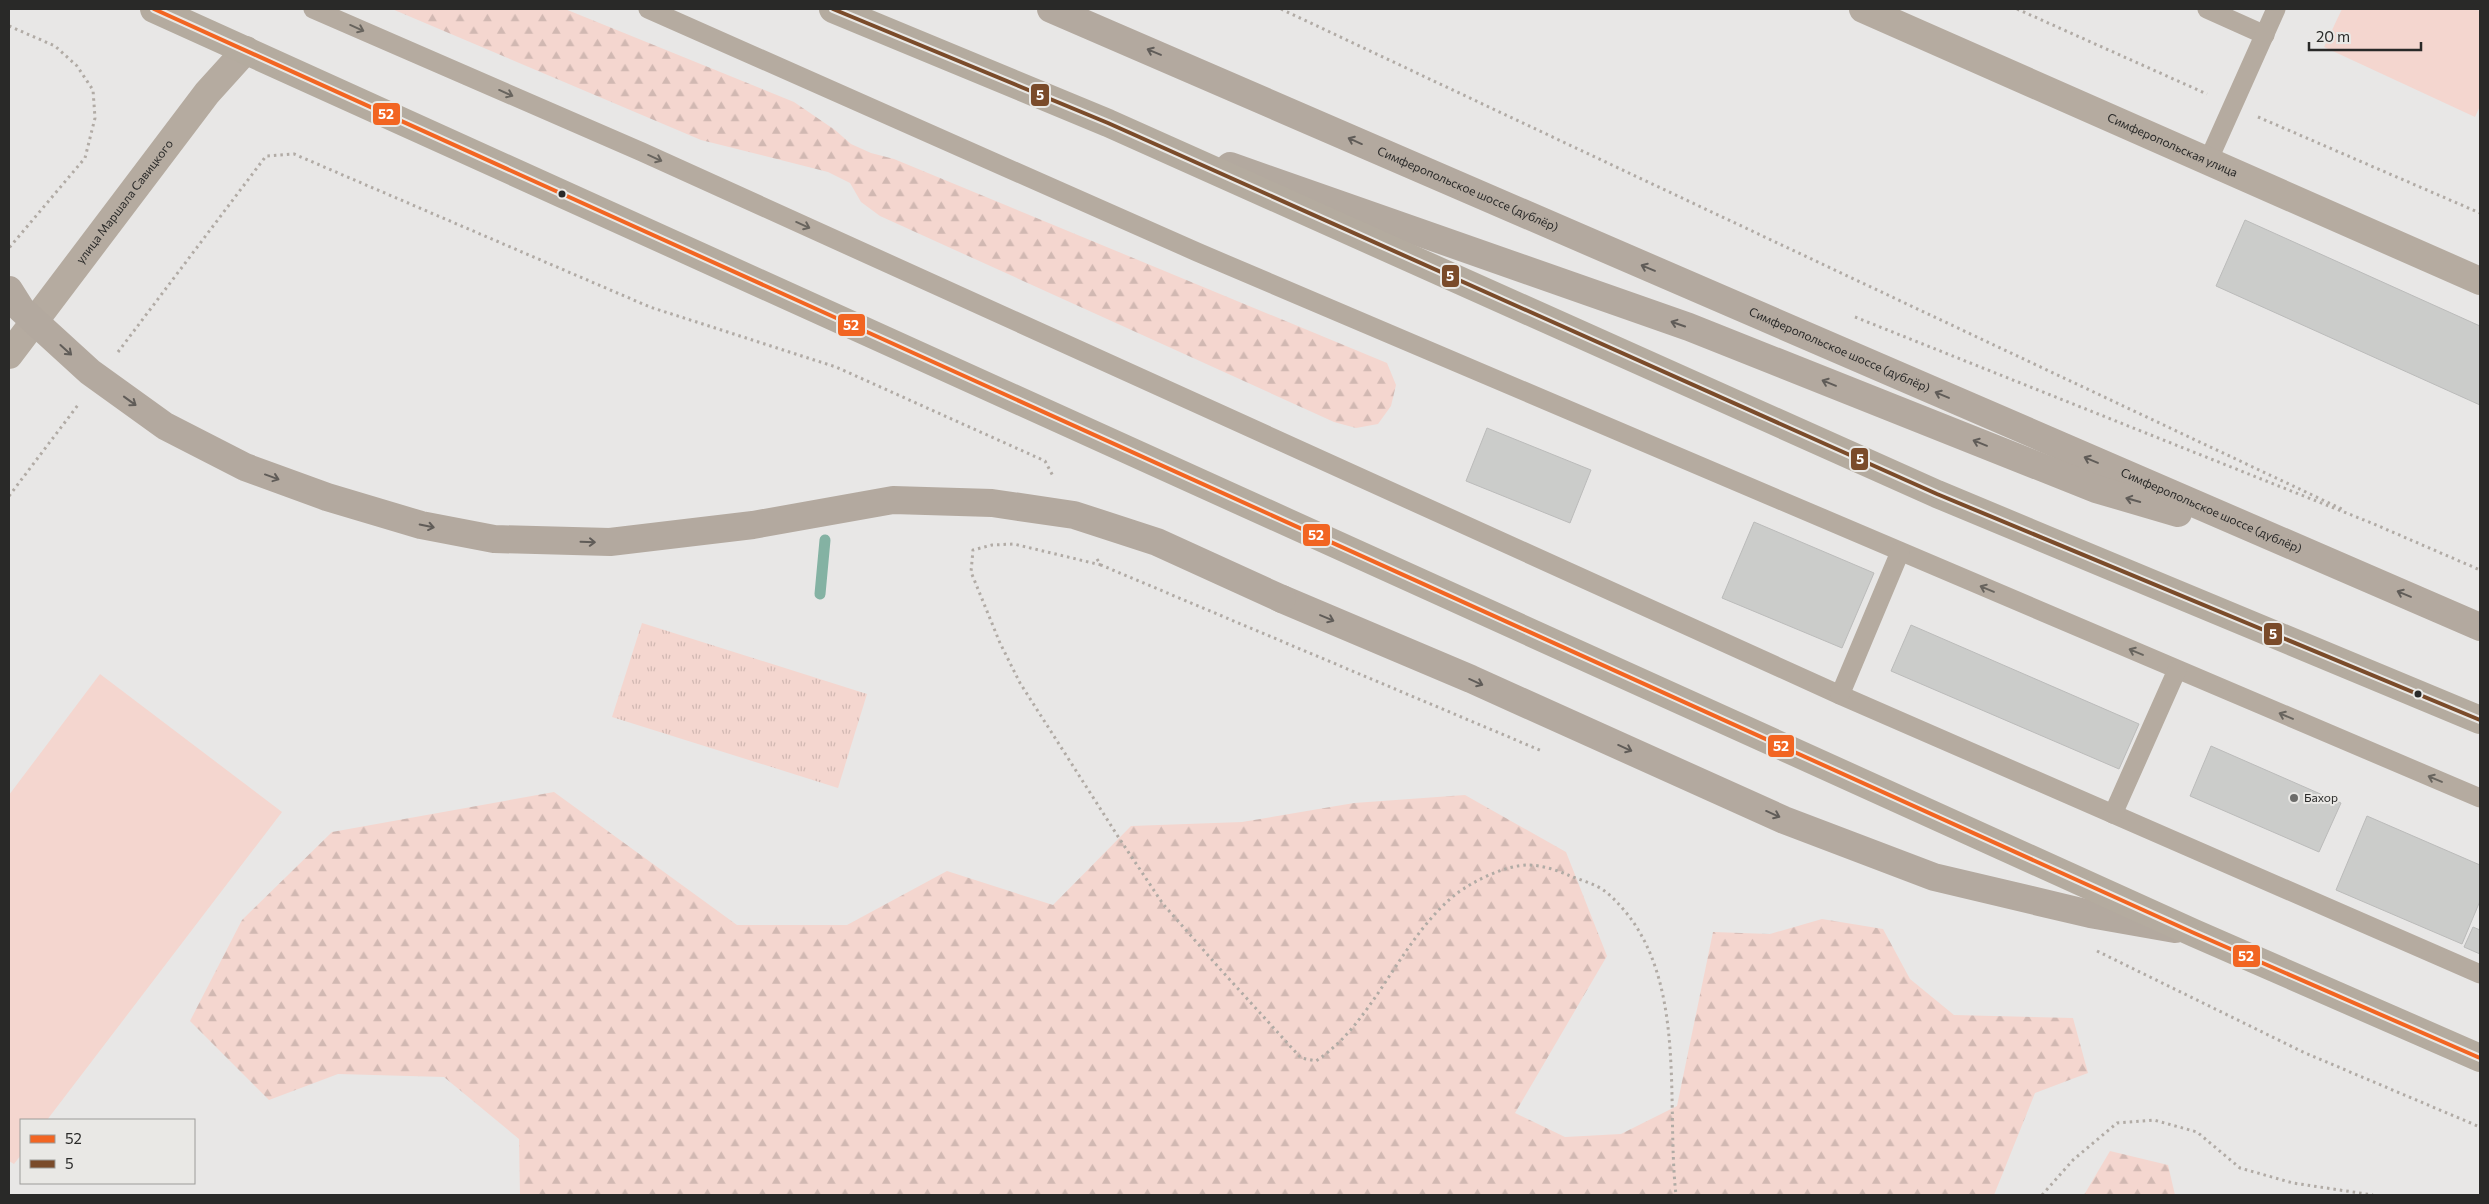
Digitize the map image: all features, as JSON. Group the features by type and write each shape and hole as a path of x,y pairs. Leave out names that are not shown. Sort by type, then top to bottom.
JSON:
{"main road":[{"path":"154,9 2194,933 2480,1058"},
{"path":"833,9 1108,123 1937,494 2480,720"},
{"name":"Симферопольское шоссе (дублёр)","path":"1051,9 1199,71 1374,150 2480,627"},
{"path":"1108,123 1689,327 2096,489 2297,548"},
{"path":"9,290 21,309 90,372 165,426 245,467 327,497 421,525 494,539 610,542 753,525 893,500 992,504 1074,515 1157,542 1471,679 1784,820 1934,877 2090,914 2194,933"},
{"path":"2449,614 2480,638"}],"street":[{"name":"Симферопольская улица","path":"1863,9 2480,281"},
{"name":"улица Маршала Савицкого","path":"9,355 207,93 246,50"}],"lane":[{"path":"313,9 642,152 1840,695 2480,974"},
{"path":"648,9 1206,256 2480,798"},
{"path":"2207,9 2265,35"},
{"path":"2208,161 2276,9"},
{"path":"1840,695 1900,552"},
{"path":"2114,814 2177,670"}],"path":[{"path":"1281,9 2374,524"},
{"path":"9,26 55,46 77,66 92,90 95,118 85,158 9,248"},
{"path":"116,354 266,156"},
{"path":"9,496 80,401"},
{"path":"1101,565 1014,544 992,545 973,550 971,572 983,607 1020,684 1119,838 1163,904 1280,1036 1301,1058 1316,1061 1326,1054 1355,1023 1415,937 1456,894 1493,873 1528,865 1560,871 1604,891 1626,912 1646,944 1670,1034 1676,1195"},
{"path":"2042,1195 2072,1160 2117,1123 2154,1120 2197,1132 2240,1168 2293,1183 2373,1195"}],"green space":[{"path":"392,9 565,9 794,102 835,130 851,144 871,153 894,159 1387,363 1396,385 1391,406 1378,424 1356,428 1334,422 880,216 861,202 850,183 828,172 701,140"},
{"path":"2342,9 2474,9 2480,11 2480,106 2475,117 2324,47"},
{"path":"642,623 867,694 838,788 612,717"},
{"path":"100,674 282,812 48,1119 20,1119 20,1156 14,1164 9,1161 9,795"},
{"path":"554,792 737,925 847,925 947,871 1053,905 1131,826 1242,822 1354,803 1465,795 1566,852 1607,956 1515,1113 1565,1137 1621,1134 1677,1106 1713,932 1770,934 1822,919 1883,929 1910,979 1954,1015 2073,1018 2088,1073 2035,1093 1994,1195 520,1195 519,1139 444,1077 338,1074 269,1100 190,1021 242,920 332,832"},
{"path":"2110,1151 2168,1165 2175,1195 2084,1195"}],"building":[{"path":"2245,220 2480,326 2480,405 2216,286"},
{"path":"1487,428 1591,470 1570,523 1466,481"},
{"path":"1754,522 1874,573 1842,648 1722,598"},
{"path":"1911,625 2139,724 2119,769 1891,671"},
{"path":"2211,746 2341,803 2319,852 2190,796"},
{"path":"2367,816 2480,865 2480,901 2462,944 2336,890"},
{"path":"2473,927 2480,930 2480,954 2464,947"}],"waterway":[{"path":"820,594 825,540"}],"transit line":[{"name":"52","path":"154,9 2194,933 2480,1058"},
{"name":"5","path":"833,9 1108,123 1937,494 2480,720"}],"place":[{"name":"Бахор","path":"2294,798"}]}
